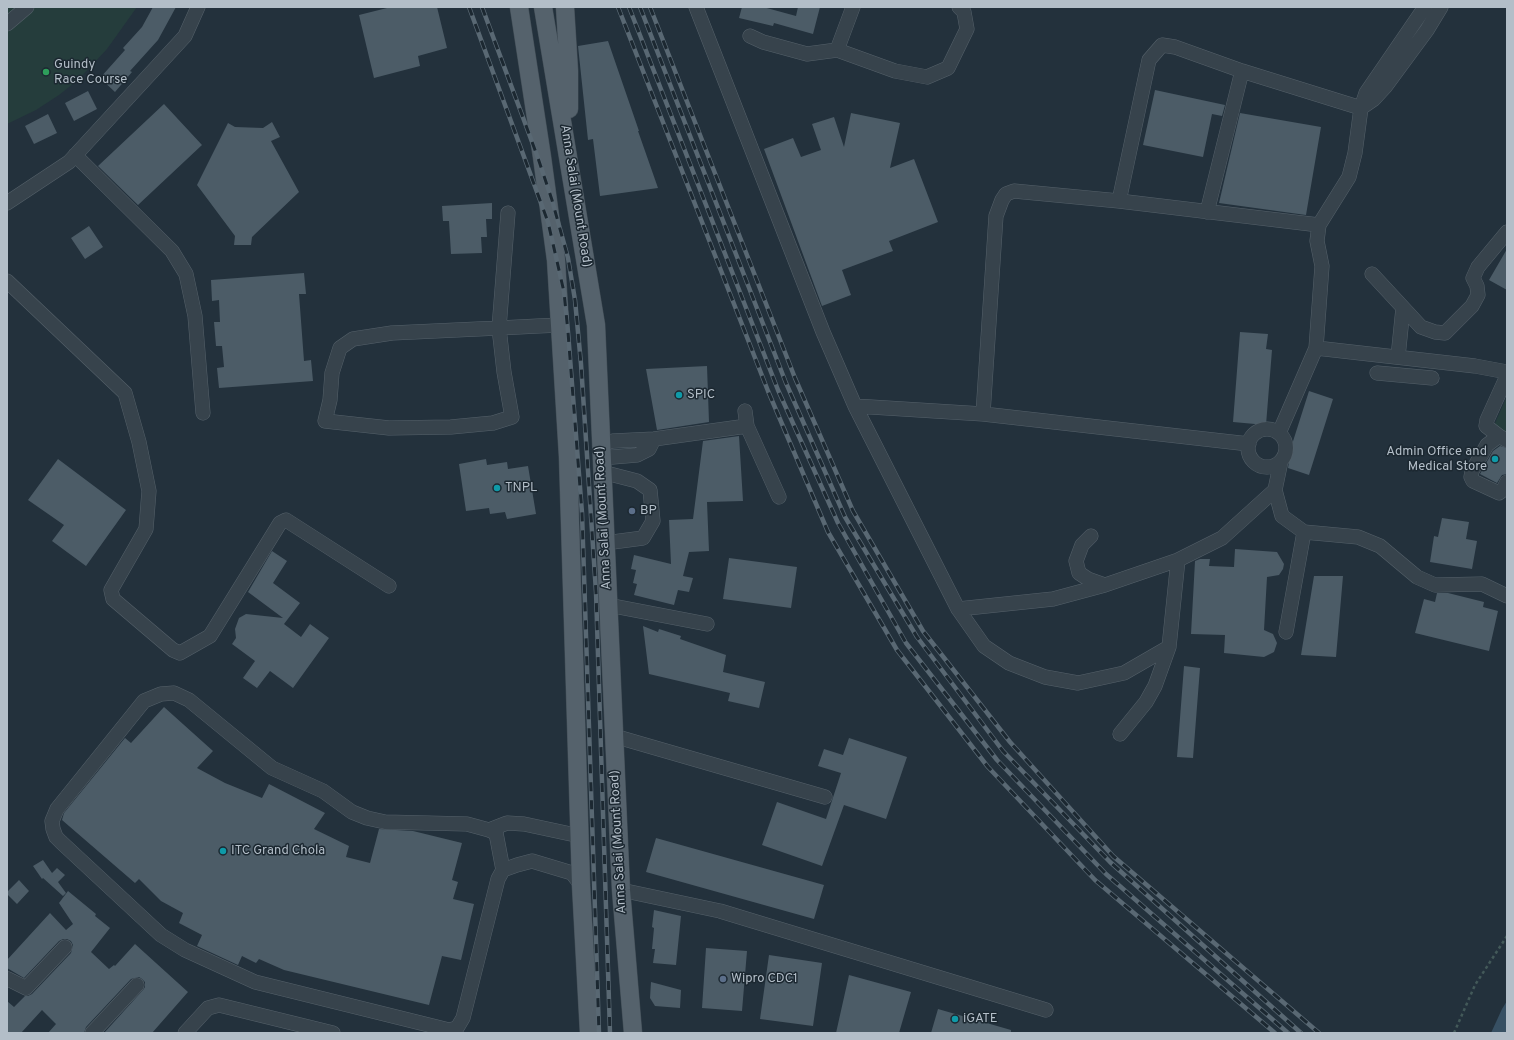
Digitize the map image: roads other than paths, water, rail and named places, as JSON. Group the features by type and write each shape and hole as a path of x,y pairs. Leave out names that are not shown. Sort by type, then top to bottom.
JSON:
{"main road":[{"name":"Anna Salai (Mount Road)","path":"519,7 556,260 568,457 581,885 589,1033"},
{"name":"Anna Salai (Mount Road)","path":"543,7 596,325 620,890 636,1032"},
{"path":"565,7 569,71 569,162"}],"street":[{"path":"7,24 27,7"},
{"path":"7,203 69,162 185,36 198,7"},
{"path":"696,7 823,332 854,406 958,609 984,646 1009,663 1045,677 1078,683 1124,673 1169,648"},
{"path":"837,50 853,7"},
{"path":"750,36 763,42 807,54 837,50 895,71 927,77 948,68 967,28 964,12 959,7"},
{"path":"1279,433 1316,348 1322,266 1317,241 1319,225 1349,177 1355,153 1361,108 1366,93 1425,7"},
{"path":"1361,108 1374,99 1385,87 1427,30 1441,7"},
{"path":"1119,201 1149,60 1162,46 1175,47 1361,108"},
{"path":"1207,212 1242,70"},
{"path":"75,155 172,251 186,274 195,316 203,413"},
{"path":"983,414 996,216 1006,194 1014,191 1119,201 1319,225"},
{"path":"508,213 499,328 504,372 512,417 494,423 451,427 389,428 325,421 330,400 332,373 340,348 354,339 392,333 499,328 560,325"},
{"path":"1372,274 1421,327 1434,332 1445,333 1472,306 1478,295 1477,286 1472,278 1478,267 1507,232"},
{"path":"7,281 125,393 139,442 149,491 146,529 111,590 113,599 173,650 180,653 210,636 280,523 286,520 389,586"},
{"path":"1398,357 1403,308"},
{"path":"1316,348 1475,366 1507,372"},
{"path":"1412,376 1414,359"},
{"path":"1377,373 1432,378"},
{"path":"1503,439 1486,426 1487,420 1507,376"},
{"path":"854,406 983,414 1249,444"},
{"path":"745,411 747,426 779,497"},
{"path":"605,543 643,538 654,521 650,490 601,458 613,441 654,439 747,426"},
{"path":"1281,461 1270,467 1258,465 1250,456 1249,444 1256,433 1267,429 1279,433 1283,438 1286,450 1281,461 1276,490 1282,516 1304,532 1358,537 1380,546 1417,577 1436,584 1482,584 1507,596"},
{"path":"1503,439 1487,445 1472,471 1471,477 1473,481 1499,493 1503,490 1507,482"},
{"path":"958,609 1053,599 1105,585 1178,560 1222,538 1276,490"},
{"path":"1286,632 1304,532"},
{"path":"1091,536 1082,545 1076,561 1079,573 1088,579 1105,585"},
{"path":"1120,734 1146,702 1155,686 1169,648 1178,560"},
{"path":"608,605 707,624"},
{"path":"174,693 189,700 272,768 323,791 352,812 367,818 385,822 467,824 489,830 496,834 503,870 498,879 463,1018 457,1028 449,1030 255,982 185,950 162,935 61,842 56,837 52,821 57,809 144,701 161,694 174,693"},
{"path":"614,736 825,797"},
{"path":"489,830 507,823 524,824 580,836"},
{"path":"503,870 532,861 572,873 581,885"},
{"path":"620,890 720,911 1046,1010"},
{"path":"7,980 8,979 26,988 65,947"},
{"path":"92,1033 137,985"},
{"path":"185,1033 208,1008 219,1005 333,1033"}],"water":[{"path":"1507,1001 1507,1033 1491,1033 1502,1009"}],"railway":[{"path":"469,7 548,222 564,292 582,513 599,1033"},
{"path":"482,7 552,200 568,258 575,300 581,364 596,592 610,1033"},
{"path":"618,7 768,391 828,532 897,650 988,767 1095,880 1275,1033"},
{"path":"629,7 778,390 838,523 906,643 997,760 1106,874 1288,1033"},
{"path":"640,7 786,383 845,517 917,637 1003,751 1110,862 1301,1033"},
{"path":"650,7 795,378 853,511 923,631 1010,742 1113,856 1319,1033"}],"place":[{"name":"Guindy Race Course","path":"46,72"},
{"name":"SPIC","path":"679,395"},
{"name":"Admin Office and Medical Store","path":"1495,459"},
{"name":"TNPL","path":"497,488"},
{"name":"BP","path":"632,511"},
{"name":"ITC Grand Chola","path":"223,851"},
{"name":"Wipro CDC1","path":"723,979"},
{"name":"iGATE","path":"955,1019"}]}
